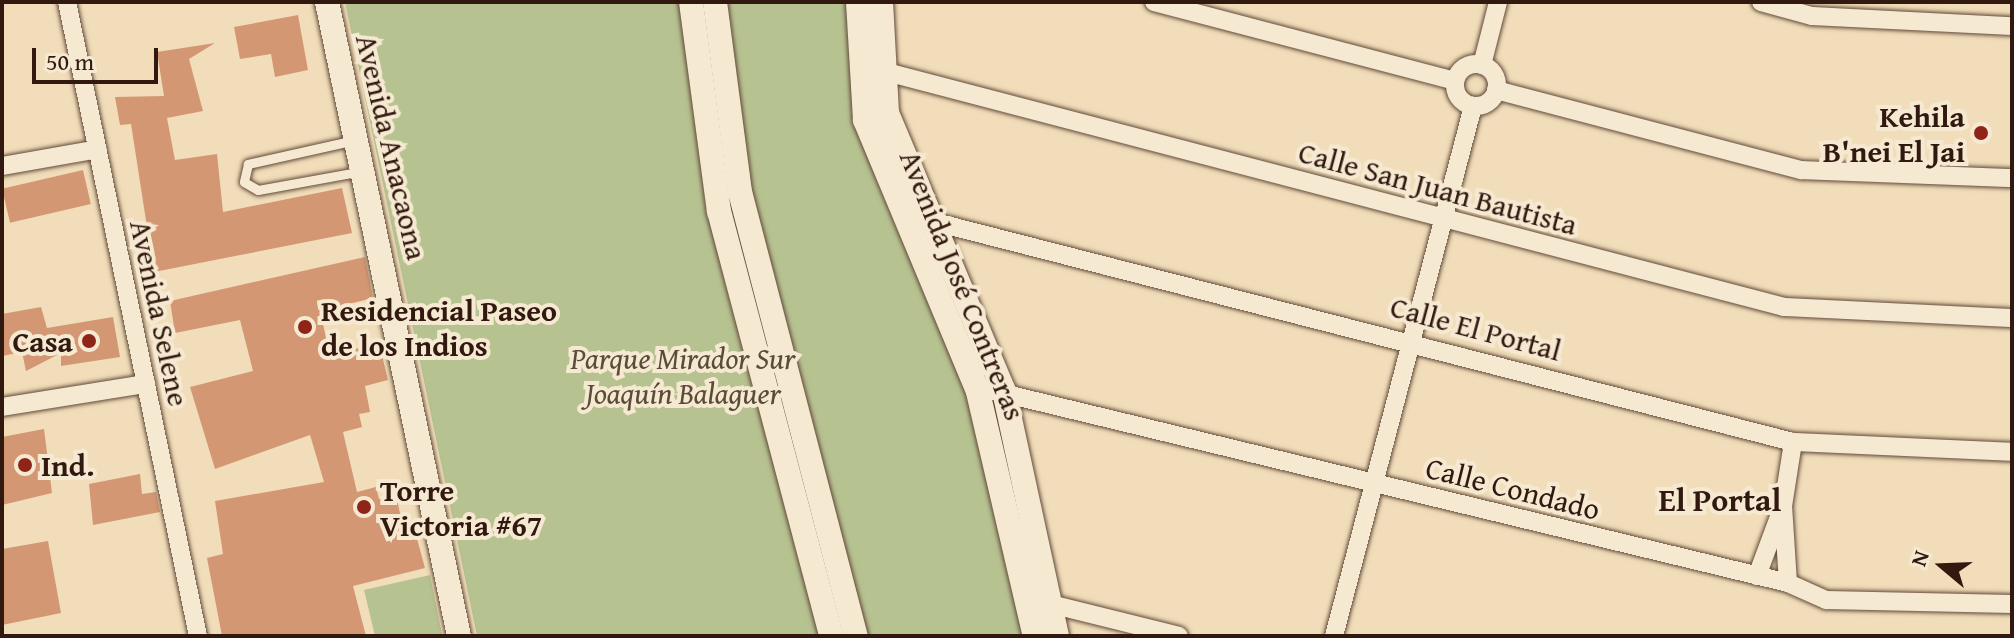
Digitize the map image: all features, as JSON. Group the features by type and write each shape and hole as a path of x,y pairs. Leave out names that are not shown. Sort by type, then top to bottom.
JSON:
{"main road":[{"name":"Avenida Anacaona","path":"327,2 365,171 459,636"},
{"path":"691,2 719,211 842,632"},
{"path":"715,2 740,192 842,632"},
{"name":"Avenida José Contreras","path":"858,2 858,62 883,171 978,392 1035,636"},
{"name":"Avenida José Contreras","path":"881,2 882,72 887,113 1004,391 1053,605 1057,636"}],"street":[{"name":"Avenida Selene","path":"67,2 198,636"},
{"path":"1154,2 1455,81"},
{"path":"1482,65 1498,2"},
{"path":"1761,2 1812,16 1894,11 2012,26"},
{"name":"Calle San Juan Bautista","path":"858,62 882,72 1784,307 2012,318"},
{"path":"1473,106 1459,97 1455,81 1463,69 1482,65"},
{"path":"1482,65 1494,75 1496,90"},
{"path":"1334,636 1473,106 1496,90 1802,170 2012,178"},
{"path":"2,166 98,149"},
{"name":"Calle El Portal","path":"931,221 1412,340 1793,442 2012,452"},
{"path":"2,407 146,384"},
{"name":"Calle Condado","path":"978,392 1004,391 1788,583 1826,600 2012,604"},
{"path":"1757,576 1783,506 1793,442"},
{"path":"1783,506 1788,583"},
{"path":"1028,598 1179,636"}],"lane":[{"path":"358,139 248,164 244,182 258,190 365,171"}],"green space":[{"name":"Parque Mirador Sur Joaquín Balaguer","path":"345,2 850,2 856,115 965,382 1026,636 477,636"},
{"path":"430,575 442,634 375,636 364,590"}],"building":[{"path":"298,15 308,70 275,77 271,54 240,59 234,27"},
{"path":"215,43 189,59 203,111 167,118 175,160 217,154 223,212 342,188 352,233 154,272 131,124 120,125 115,97 164,96 157,52"},
{"path":"83,170 91,204 10,223 2,189"},
{"path":"365,257 373,298 320,311 330,355 379,343 388,380 365,386 370,412 359,414 362,427 343,432 357,492 376,487 379,499 396,495 402,522 412,520 425,568 353,586 366,636 222,636 207,558 223,554 215,501 324,482 310,435 215,469 190,387 253,371 240,320 175,333 170,301"},
{"path":"41,307 47,328 113,317 120,357 61,366 61,353 26,371 22,352 2,356 2,314"},
{"name":"Ind.","path":"44,429 52,493 2,505 2,437"},
{"path":"140,474 142,494 156,492 160,512 93,525 89,484"},
{"path":"48,541 61,613 2,625 2,549"}],"place":[{"name":"Kehila B'nei El Jai","path":"1981,133"},
{"name":"Residencial Paseo de los Indios","path":"305,327"},
{"name":"Casa","path":"89,341"},
{"name":"Ind.","path":"25,465"},
{"name":"Torre Victoria #67","path":"364,507"}],"district":[{"name":"El Portal","path":"1720,500"}]}
